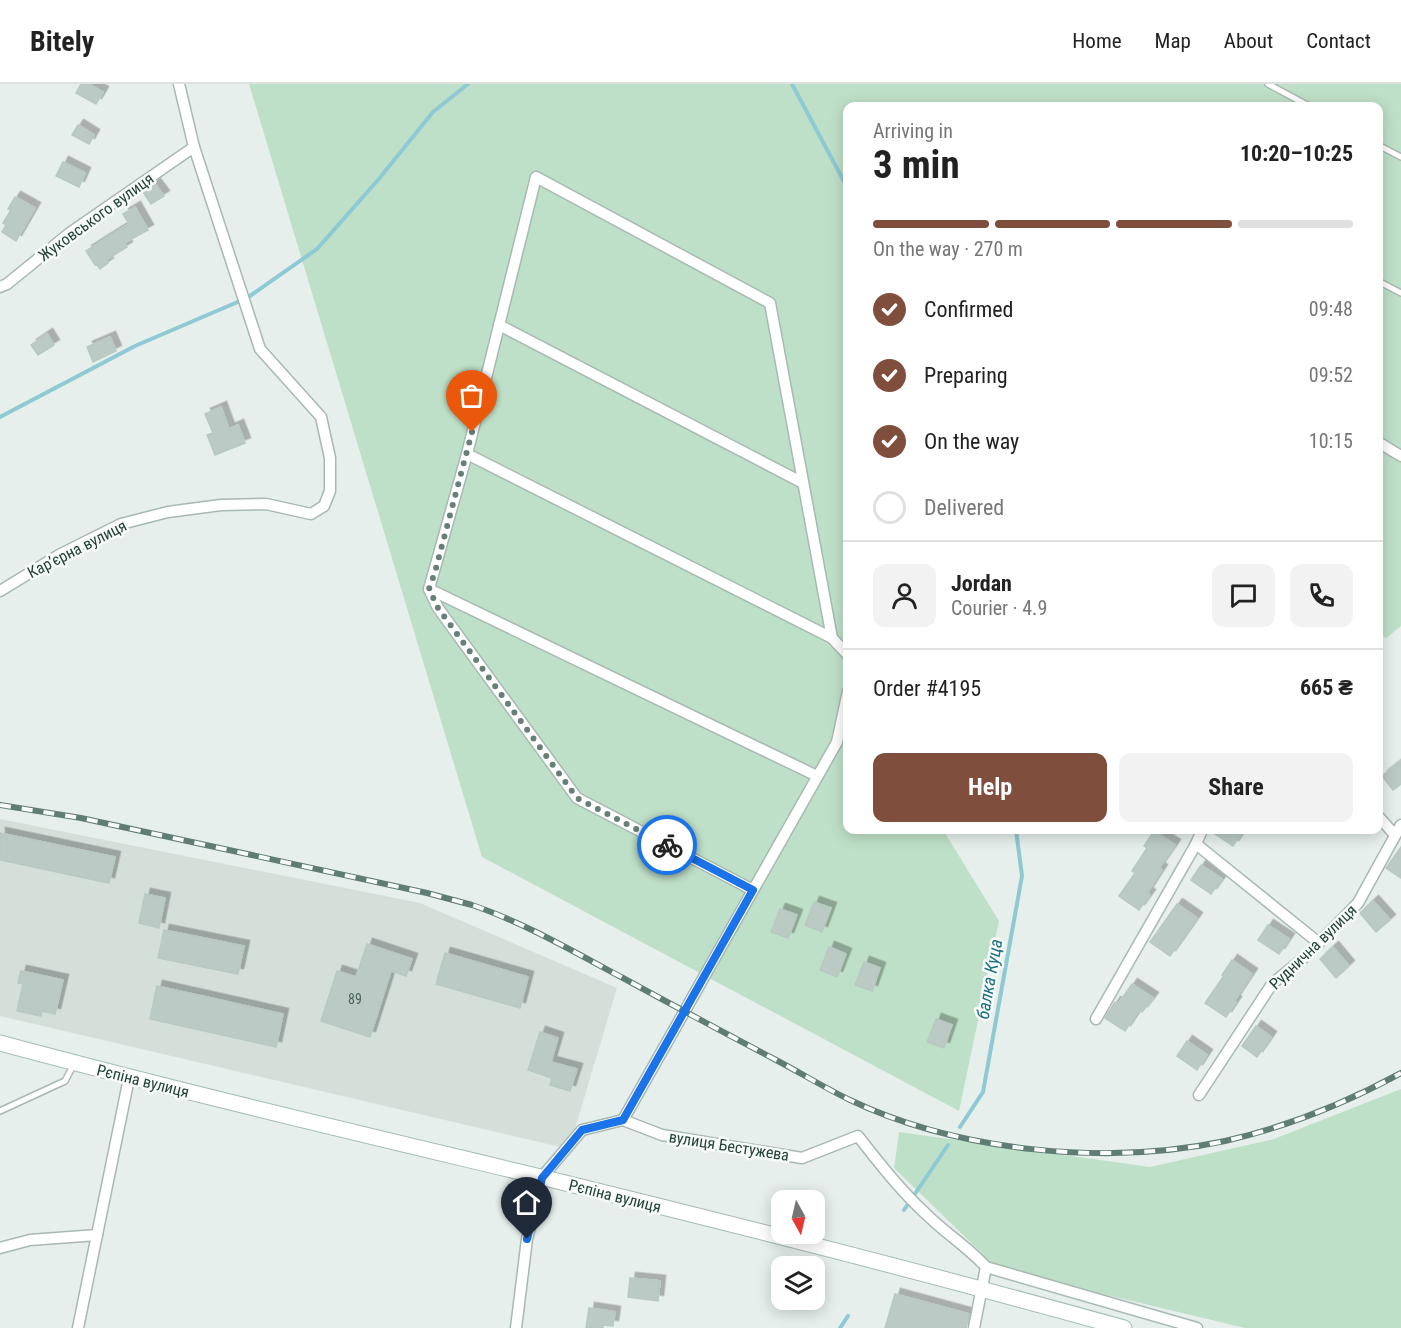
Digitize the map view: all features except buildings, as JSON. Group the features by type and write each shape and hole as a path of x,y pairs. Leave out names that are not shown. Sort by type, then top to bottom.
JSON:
{"street":[{"path":"179,84 194,147"},
{"name":"Жуковського вулиця","path":"0,287 7,284 71,232 194,147"},
{"name":"Карʼєрна вулиця","path":"0,591 59,555 130,521 168,512 221,505 266,504 311,514 324,506 330,491 330,458 321,417 260,349 194,147"},
{"path":"753,890 577,798 438,608 429,589 467,454 536,177 771,303 832,638"},
{"path":"499,325 803,483"},
{"path":"1383,445 1401,456"},
{"path":"467,454 832,638 843,650"},
{"path":"429,589 817,776"},
{"path":"516,1328 527,1239 542,1178 582,1130 623,1120 837,742 843,714"},
{"path":"1383,820 1398,830"},
{"name":"Руднична вулиця","path":"1199,1095 1272,984 1306,956 1358,903 1398,830"},
{"path":"1096,1019 1200,834"},
{"path":"1196,844 1319,943"},
{"name":"Рєпіна вулиця","path":"0,1043 129,1078 982,1288 1124,1328"},
{"path":"78,1328 129,1078"},
{"name":"вулиця Бестужева","path":"623,1120 662,1135 802,1158 858,1136 926,1214 986,1267 1197,1328"},
{"path":"0,1248 30,1240 97,1235"},
{"path":"974,1328 986,1267"}],"lane":[{"path":"1268,84 1302,102"},
{"path":"1383,148 1401,157"},
{"path":"1383,284 1401,293"},
{"path":"0,1111 65,1081 74,1063"}],"shaded area":[{"path":"0,819 420,903 617,988 569,1149 0,1016"}],"green space":[{"path":"249,84 1401,84 1401,626 1386,638 1383,636 1383,102 843,102 843,834 945,834 999,921 959,1111 482,857"},
{"path":"1401,1089 1401,1328 1245,1328 998,1269 894,1168 899,1132 1150,1167 1274,1139"}],"waterway":[{"path":"0,417 135,346 247,298 317,249 378,180 433,112 468,84"},
{"name":"балка Куца","path":"792,84 843,180"},
{"name":"балка Куца","path":"960,1127 983,1092 1022,876 1017,834"},
{"name":"балка Куца","path":"904,1210 948,1145"},
{"name":"балка Куца","path":"840,1328 848,1316"}],"railway":[{"path":"0,805 81,818 427,893 472,905 511,920 549,939 850,1100 893,1118 938,1132 986,1142 1084,1153 1180,1149 1225,1141 1271,1129 1316,1113 1401,1073"}],"way so far":[{"path":"472,432 429,589 438,608 577,798 667,845"}],"route":[{"path":"527,1239 542,1178 582,1130 623,1120 753,890 667,845"}]}
